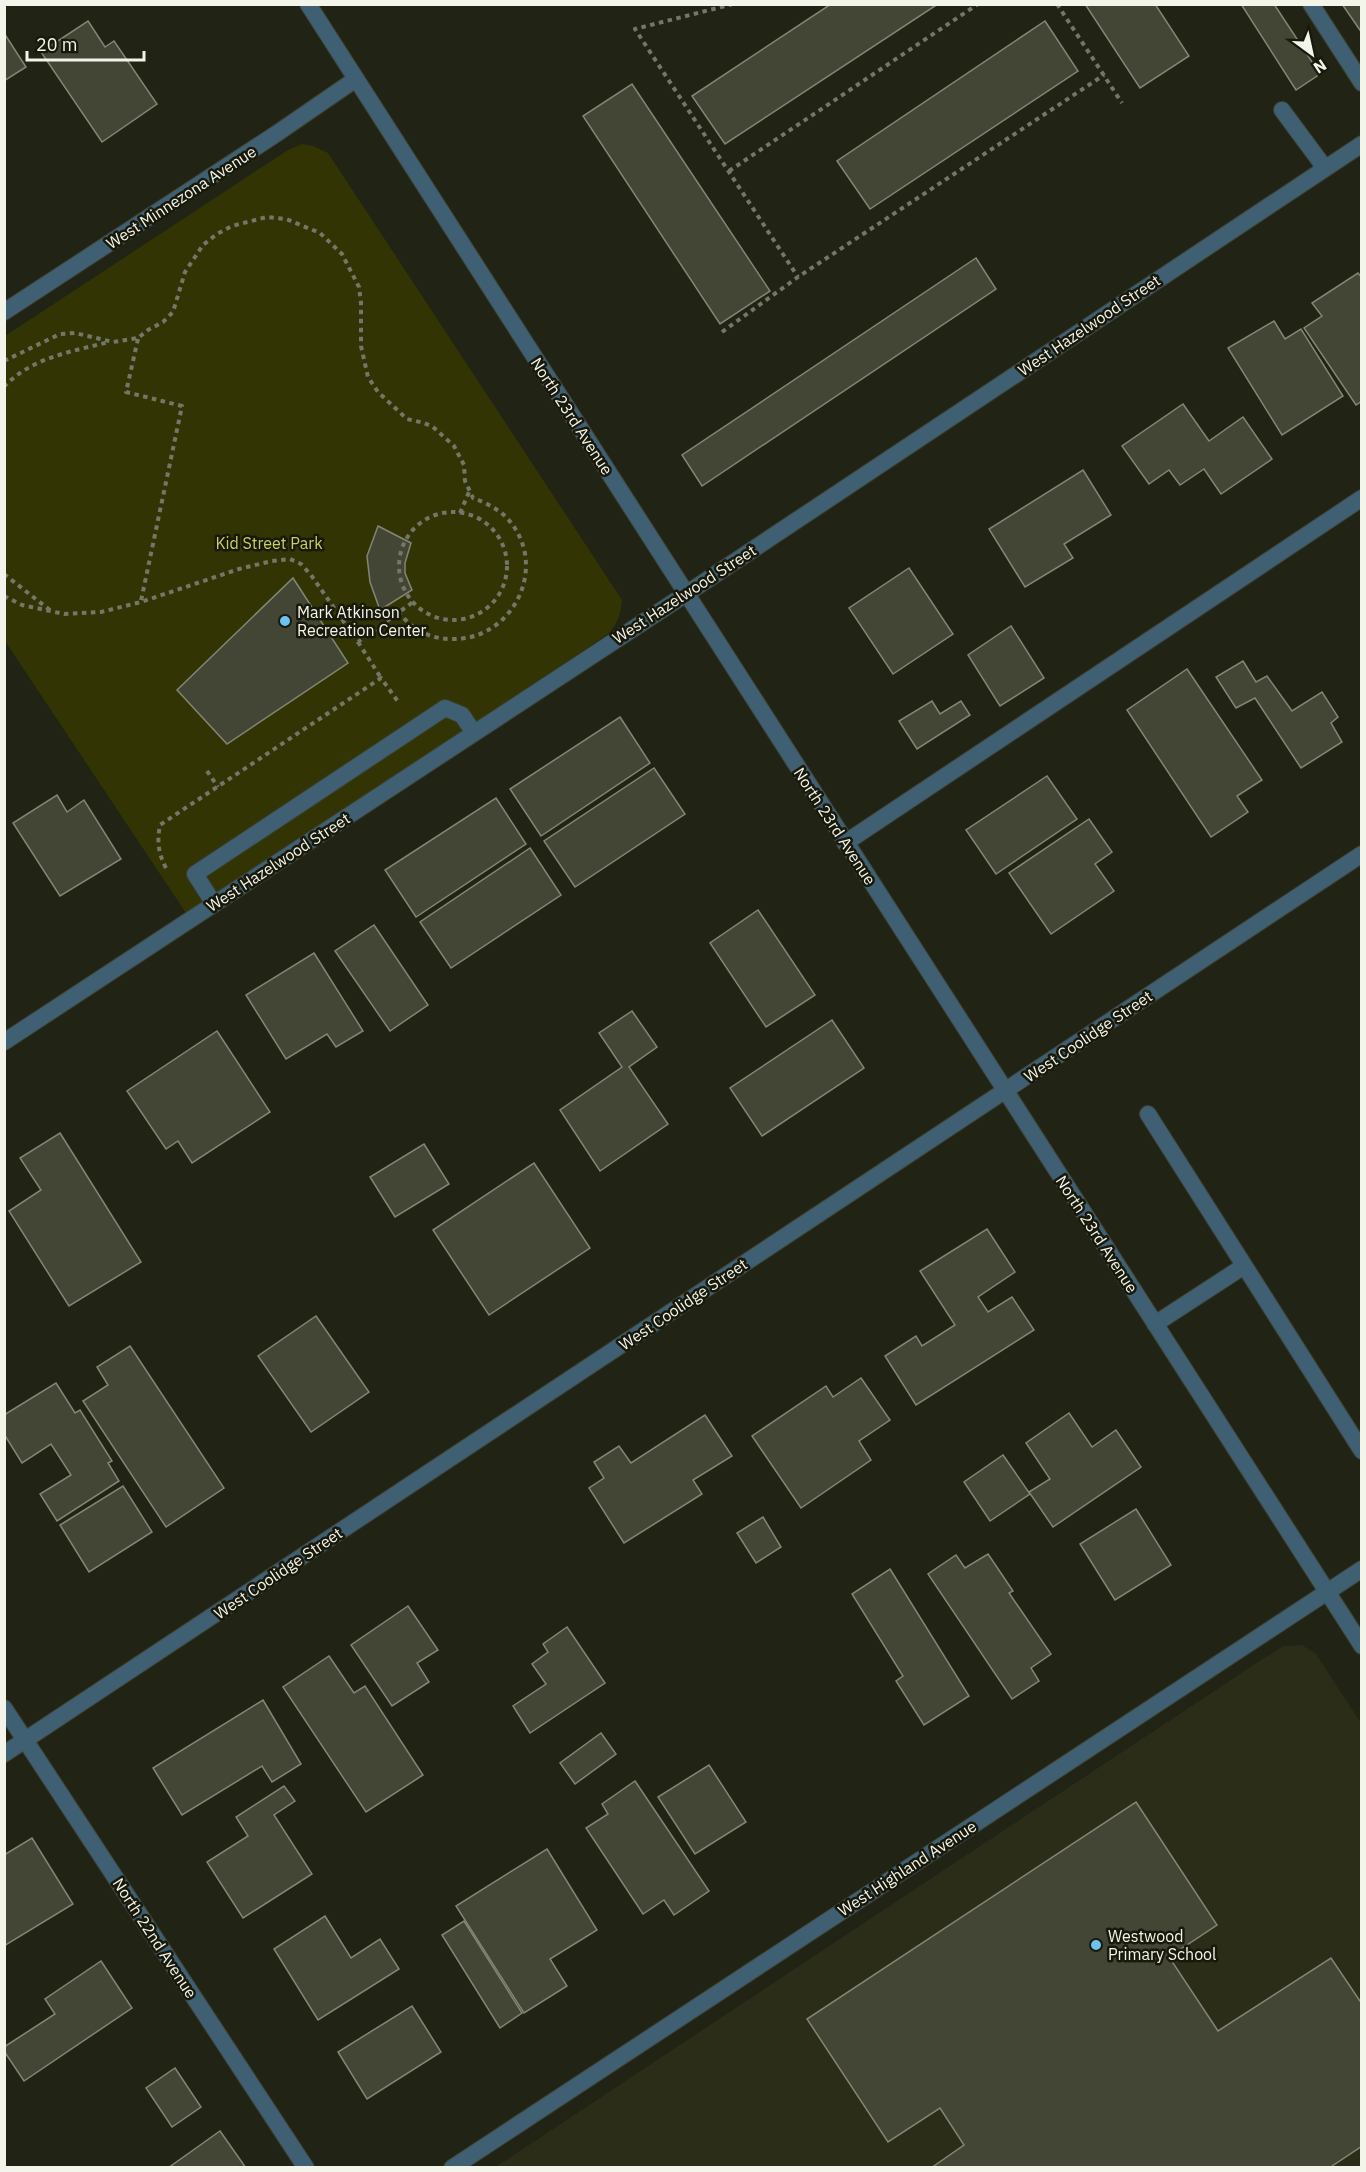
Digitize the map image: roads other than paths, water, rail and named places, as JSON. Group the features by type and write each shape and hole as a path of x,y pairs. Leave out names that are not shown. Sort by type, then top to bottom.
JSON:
{"street":[{"name":"North 23rd Avenue","path":"308,4 1362,1646"},
{"path":"1311,4 1362,83"},
{"name":"West Minnezona Avenue","path":"4,312 356,79"},
{"path":"1282,110 1325,168"},
{"name":"West Hazelwood Street","path":"4,1042 686,594 1362,144"},
{"path":"845,843 1362,498"},
{"path":"214,904 195,874 445,708 462,715 474,733"},
{"name":"West Coolidge Street","path":"4,1754 1006,1091 1359,862"},
{"path":"1148,1114 1362,1451"},
{"path":"1155,1324 1244,1266"},
{"name":"West Highland Avenue","path":"452,2168 1362,1569"},
{"name":"North 22nd Avenue","path":"4,1708 306,2168"}],"place":[{"name":"Mark Atkinson Recreation Center","path":"285,621"},
{"name":"Westwood Primary School","path":"1096,1945"}],"park label":[{"name":"Kid Street Park","path":"269,543"}]}
